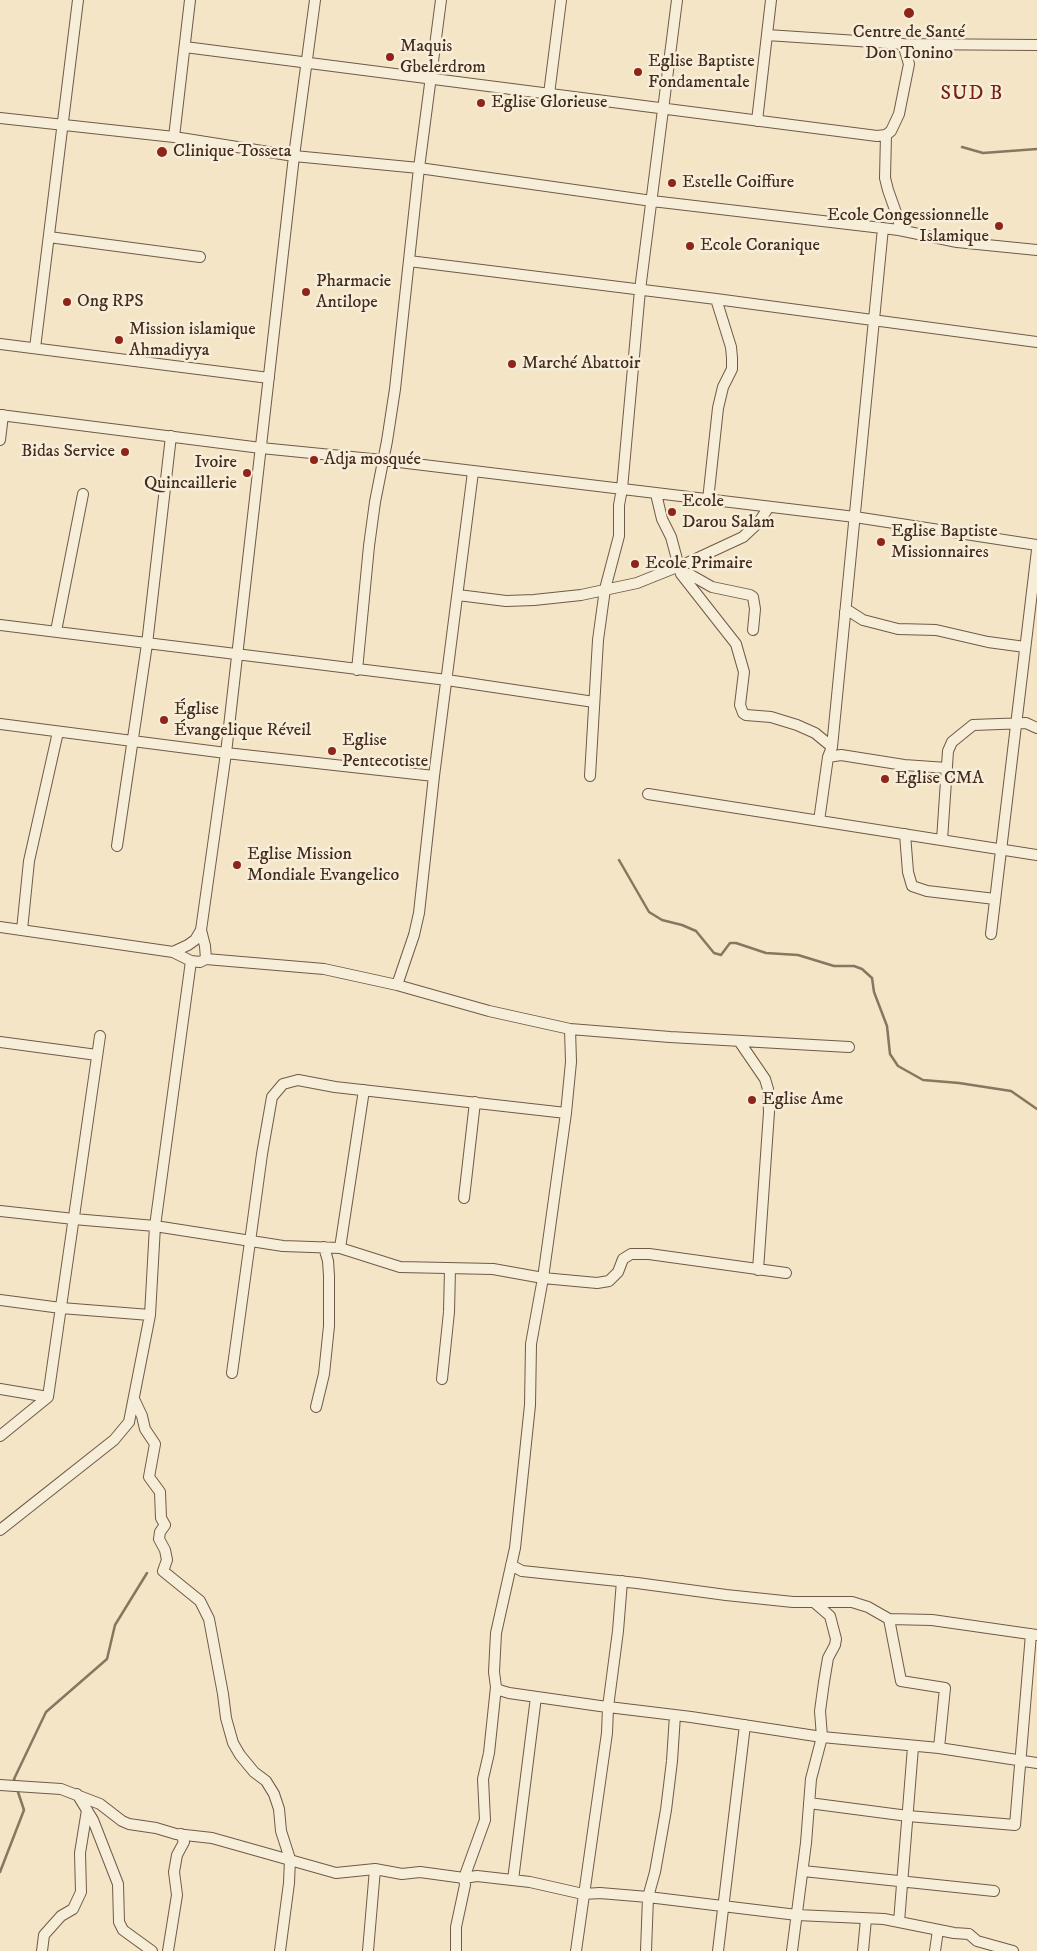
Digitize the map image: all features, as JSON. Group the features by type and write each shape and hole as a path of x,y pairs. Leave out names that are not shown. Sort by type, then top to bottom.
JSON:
{"street":[{"path":"35,348 78,0"},
{"path":"174,137 190,0"},
{"path":"173,952 195,940 201,930 226,753 294,156 315,0"},
{"path":"357,670 368,546 395,389 419,168 441,0"},
{"path":"549,94 561,0"},
{"path":"590,776 598,640 605,589 619,536 619,505 640,290 677,0"},
{"path":"757,121 771,0"},
{"path":"767,35 903,44 1037,45"},
{"path":"185,47 878,136 886,135 891,131 897,120 909,64 903,44"},
{"path":"0,118 174,137 294,156 419,168 652,201 899,230 957,242 1037,250"},
{"path":"886,135 885,178 899,220 899,230"},
{"path":"819,821 830,752 883,228"},
{"path":"49,237 200,257"},
{"path":"409,261 716,299 1037,342"},
{"path":"708,500 718,408 723,387 732,369 731,346 716,299"},
{"path":"0,344 269,378"},
{"path":"0,440 2,415 261,448 382,460 855,517 1037,545"},
{"path":"117,846 147,644 171,436"},
{"path":"397,985 419,913 434,776 473,472"},
{"path":"56,632 83,494"},
{"path":"656,494 661,515 671,537 680,570 736,644 744,672 740,705 743,713 746,715 771,717 797,725 815,733 830,752 841,755 904,765 947,768"},
{"path":"458,595 506,601 581,595 680,570 743,537 751,531 768,508"},
{"path":"991,934 1037,550"},
{"path":"680,570 712,587 750,595 755,600 753,630"},
{"path":"845,612 849,611 863,620 898,629 936,630 988,642 1025,647"},
{"path":"0,625 447,680 594,702"},
{"path":"0,724 226,753 434,776"},
{"path":"942,840 950,745 966,729 982,724 1029,724 1037,728"},
{"path":"22,930 29,861 58,732"},
{"path":"648,794 1037,855"},
{"path":"905,834 908,872 912,886 927,891 995,899"},
{"path":"0,927 173,952 191,961 200,962 206,958 324,968 397,985 489,1011 570,1029 849,1047"},
{"path":"201,930 206,946 206,958"},
{"path":"0,1530 114,1440 129,1422 150,1315 155,1226 191,961"},
{"path":"456,1951 456,1927 465,1885 464,1878 486,1820 483,1779 489,1753 496,1687 494,1672 496,1633 514,1548 530,1405 531,1344 544,1278 566,1113 571,1062 570,1029"},
{"path":"0,1436 48,1397 100,1036"},
{"path":"739,1041 765,1078 768,1089 769,1112 758,1270"},
{"path":"0,1042 97,1055"},
{"path":"232,1373 262,1154 272,1097 283,1084 298,1080 335,1088 566,1113"},
{"path":"340,1248 364,1090"},
{"path":"464,1198 475,1102"},
{"path":"0,1210 155,1226 283,1246 340,1248 400,1267 502,1270 544,1278 597,1283 609,1281 618,1272 623,1259 632,1254 650,1254 786,1273"},
{"path":"316,1407 324,1374 329,1326 328,1260 324,1247"},
{"path":"442,1379 449,1312 450,1269"},
{"path":"0,1300 61,1308 150,1315"},
{"path":"0,1389 48,1397"},
{"path":"134,1399 142,1416 145,1429 155,1444 149,1477 160,1492 161,1518 166,1525 160,1532 159,1539 165,1550 166,1560 163,1571 200,1601 209,1619 226,1718 233,1743 254,1772 266,1781 274,1794 279,1808 281,1831 290,1859 289,1883 280,1951"},
{"path":"511,1565 522,1571 622,1581 726,1595 793,1602 852,1602 868,1607 888,1619 932,1620 1034,1634 1015,1826 908,1816 809,1803"},
{"path":"576,1951 607,1733 608,1707 618,1631 622,1581"},
{"path":"792,1951 803,1871 811,1779 822,1736 820,1710 828,1658 836,1639 830,1616 815,1602"},
{"path":"888,1619 902,1680 946,1688 939,1748"},
{"path":"496,1687 499,1690 510,1693 536,1697 822,1736 939,1748 1037,1763"},
{"path":"513,1880 536,1697"},
{"path":"646,1951 648,1897 656,1872 666,1810 675,1715"},
{"path":"718,1951 745,1725"},
{"path":"899,1922 913,1746"},
{"path":"0,1785 61,1789 100,1804 122,1821 182,1834 212,1838 336,1873 375,1869 402,1874 420,1872 464,1878 476,1876 530,1882 584,1894 600,1893 648,1897 797,1915 899,1922 954,1934 969,1934 977,1941 1013,1951"},
{"path":"77,1794 98,1831 118,1884 119,1922 123,1930 152,1951"},
{"path":"42,1951 44,1935 61,1916 73,1909 81,1892 80,1853 87,1810"},
{"path":"168,1951 177,1895 174,1872 177,1855 184,1842 182,1834"},
{"path":"368,1951 375,1869"},
{"path":"803,1871 994,1891"},
{"path":"863,1951 866,1919"},
{"path":"935,1951 938,1930"}],"waterway":[{"path":"962,147 983,153 1037,149"},
{"path":"619,860 649,912 662,920 696,931 714,953 721,955 730,943 736,943 766,953 798,955 834,966 854,966 862,969 872,978 874,992 887,1026 890,1054 898,1066 923,1080 1011,1091 1037,1109"},
{"path":"16,1783 14,1779 46,1712 107,1659 115,1625 147,1573"},
{"path":"0,1872 24,1810 17,1789"}],"place":[{"name":"Centre de Santé Don Tonino","path":"909,13"},
{"name":"Maquis Gbelerdrom","path":"390,57"},
{"name":"Eglise Baptiste Fondamentale","path":"638,72"},
{"name":"Eglise Glorieuse","path":"481,103"},
{"name":"Clinique Tosseta","path":"162,152"},
{"name":"Estelle Coiffure","path":"672,183"},
{"name":"Ecole Congessionnelle Islamique","path":"999,226"},
{"name":"Ecole Coranique","path":"690,246"},
{"name":"Pharmacie Antilope","path":"306,292"},
{"name":"Ong RPS","path":"67,302"},
{"name":"Mission islamique Ahmadiyya","path":"119,340"},
{"name":"Marché Abattoir","path":"512,364"},
{"name":"Bidas Service","path":"125,452"},
{"name":"Adja mosquée","path":"314,460"},
{"name":"Ivoire Quincaillerie","path":"247,473"},
{"name":"Ecole Darou Salam","path":"672,512"},
{"name":"Eglise Baptiste Missionnaires","path":"881,542"},
{"name":"Ecole Primaire","path":"635,564"},
{"name":"Église Évangelique Réveil","path":"164,720"},
{"name":"Eglise Pentecotiste","path":"332,751"},
{"name":"Eglise CMA","path":"885,779"},
{"name":"Eglise Mission Mondiale Evangelico","path":"237,865"},
{"name":"Eglise Ame","path":"752,1100"}],"district":[{"name":"SUD B","path":"972,95"}]}
